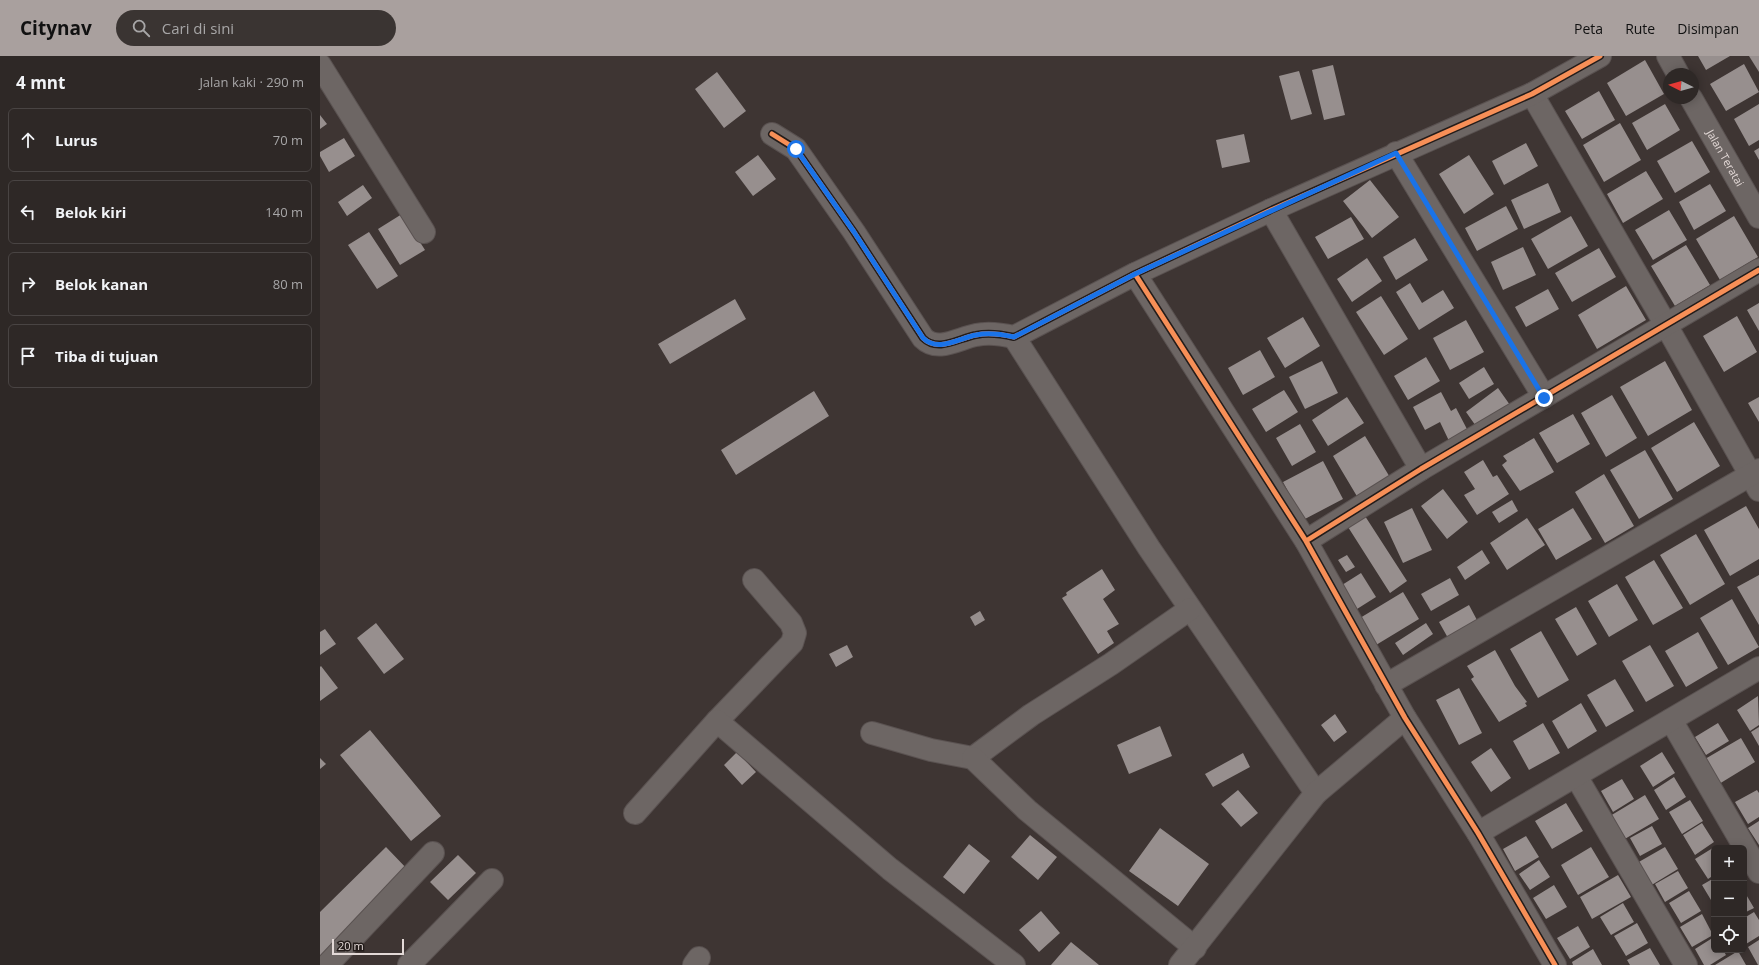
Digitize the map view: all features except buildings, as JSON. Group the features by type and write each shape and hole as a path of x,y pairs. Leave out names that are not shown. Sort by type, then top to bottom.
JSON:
{"street":[{"path":"772,134 796,149 854,232 923,338 928,344 942,345 977,335 997,333 1014,337 1135,274 1271,210 1396,153 1532,94 1600,56"},
{"path":"1668,56 1675,68"},
{"path":"320,65 424,232"},
{"path":"1386,685 1756,479 1532,94"},
{"name":"Jalan Teratai","path":"1694,104 1759,217"},
{"path":"1396,153 1544,398"},
{"path":"1271,210 1422,470"},
{"path":"1306,541 1422,470 1759,270"},
{"path":"1135,274 1306,541 1405,718 1478,833 1555,965"},
{"path":"1014,337 1190,609 1316,793"},
{"path":"635,813 717,722 792,643 795,633 791,623 754,580"},
{"path":"973,758 1031,715 1111,664 1190,609"},
{"path":"1478,833 1759,668"},
{"path":"1180,965 1195,948 1316,793 1405,718"},
{"path":"1671,720 1759,872"},
{"path":"717,722 890,869 1014,965"},
{"path":"872,733 931,750 973,758 1027,810 1195,948"},
{"path":"1576,776 1686,965"},
{"path":"327,965 433,853"},
{"path":"408,965 492,880"}],"cycle path":[{"path":"772,134 796,149 854,232 923,338 935,344 942,344 981,334 995,334 1014,337 1135,274 1271,210 1532,94 1600,56"},
{"path":"1306,541 1421,469 1759,270"},
{"path":"1135,274 1306,541 1405,718 1478,833 1555,965"}],"route":[{"path":"796,149 854,232 923,338 928,344 936,345 942,345 977,335 997,333 1014,337 1135,274 1396,153 1544,398"}]}
